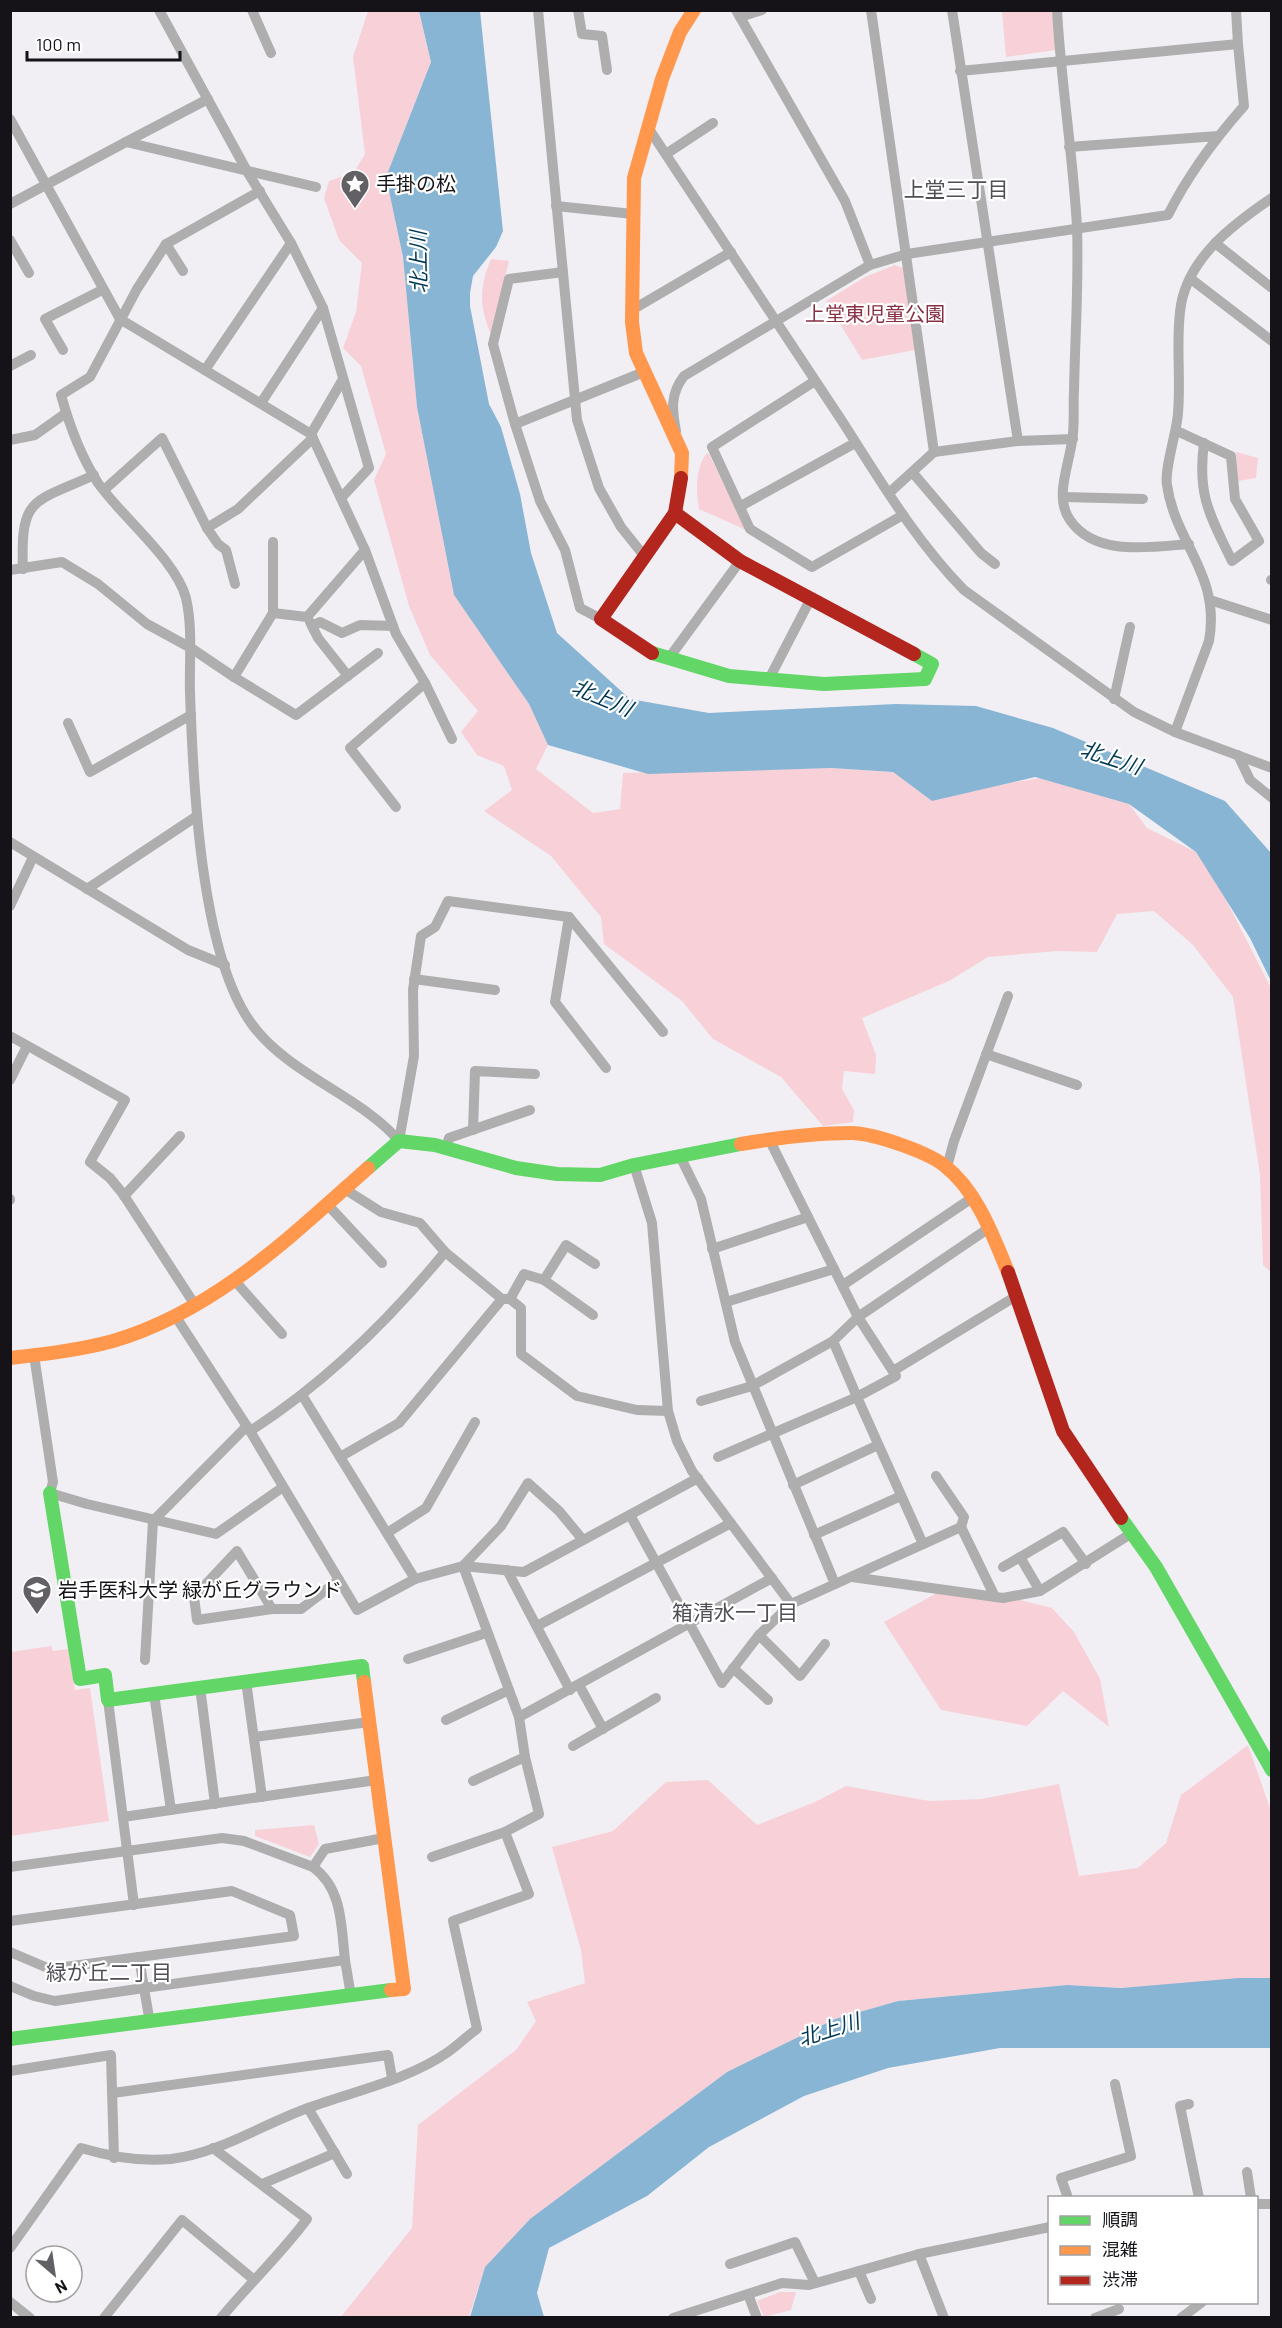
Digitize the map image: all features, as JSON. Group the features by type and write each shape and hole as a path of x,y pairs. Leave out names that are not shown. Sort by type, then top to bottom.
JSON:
{"street":[{"path":"159,10 248,173 291,243 324,308 369,468 341,498"},
{"path":"252,10 271,53"},
{"path":"538,10 576,399 583,441 599,488 621,528 645,557"},
{"path":"578,10 582,34 602,36 607,70"},
{"path":"677,438 636,352 632,310 634,178 663,79 680,32 694,10"},
{"path":"762,10 738,14 844,201 870,265"},
{"path":"871,10 934,452"},
{"path":"952,10 1018,441"},
{"path":"1057,10 1077,228 1073,439 1063,497 1068,518 1089,538 1118,547 1189,544"},
{"path":"601,619 675,513 683,466 671,407 677,385 684,376 870,265 907,254 1168,215 1182,188 1218,136 1244,106 1236,10"},
{"path":"960,71 1238,44"},
{"path":"10,204 208,99"},
{"path":"10,119 120,319 312,436 365,550 393,626 425,683 452,739"},
{"path":"666,154 713,123"},
{"path":"649,129 777,320 855,443 941,567 964,590 1134,712 1175,732 1272,768"},
{"path":"1069,147 1218,136"},
{"path":"126,142 248,173 316,187"},
{"path":"260,191 166,244 120,319 90,377 61,395 66,413 94,475 164,560 185,597 191,648 191,715 197,816 215,939 236,997 262,1037 322,1084 389,1128 399,1141 446,1148 516,1168 557,1174 600,1176 634,1165 769,1139 854,1134 925,1152 947,1167 972,1198 989,1228 1018,1295 1063,1431 1090,1475 1132,1533 1216,1668 1272,1770"},
{"path":"1175,732 1209,641 1210,600 1205,576 1189,544 1166,483 1177,431 1181,376 1178,352 1180,310 1191,279 1215,243 1231,227 1272,198"},
{"path":"556,206 633,214"},
{"path":"10,240 29,273"},
{"path":"206,370 291,243"},
{"path":"1215,243 1272,288"},
{"path":"166,244 183,270"},
{"path":"632,310 731,252"},
{"path":"563,272 509,279 493,344 515,424 540,501 565,550 580,608 601,619 651,653 729,676 824,684 925,679 932,664 740,561 675,513"},
{"path":"1191,279 1272,341"},
{"path":"63,350 45,319 102,290"},
{"path":"261,403 324,308"},
{"path":"10,366 31,355"},
{"path":"515,424 644,372"},
{"path":"207,528 238,509 312,436 343,379"},
{"path":"815,381 712,447 750,529 812,567 903,515"},
{"path":"10,440 35,435 66,413"},
{"path":"1177,431 1204,443 1231,456 1235,499 1259,541 1232,561 1206,509 1200,471 1204,443"},
{"path":"105,490 162,438 207,528 218,544 226,550 235,584"},
{"path":"889,493 934,452 1018,441 1073,439"},
{"path":"741,506 855,443"},
{"path":"913,473 981,553 995,564"},
{"path":"23,569 21,537 24,518 34,503 94,475"},
{"path":"1063,497 1143,499"},
{"path":"234,677 273,613 273,542"},
{"path":"309,622 365,550"},
{"path":"669,658 740,561"},
{"path":"10,570 62,562 98,584 147,624 191,648 296,715 378,653"},
{"path":"768,681 810,600"},
{"path":"1210,600 1272,620"},
{"path":"273,613 309,622 320,622 342,633 360,624 393,626"},
{"path":"309,622 348,676"},
{"path":"1114,699 1130,627"},
{"path":"396,807 350,748 425,683"},
{"path":"68,723 90,772 191,715"},
{"path":"1238,756 1250,780 1272,798"},
{"path":"87,889 197,816"},
{"path":"10,842 188,950 225,965"},
{"path":"10,906 33,857"},
{"path":"10,1358 92,1346 176,1317 235,1281 399,1141 414,1056 414,979 421,936 435,927 448,901 569,917 663,1032"},
{"path":"569,917 555,1002 606,1068"},
{"path":"414,979 495,990"},
{"path":"947,1167 954,1140 1008,996"},
{"path":"10,1036 125,1100 90,1162 110,1178 124,1196 195,1305"},
{"path":"10,1080 27,1046"},
{"path":"986,1054 1077,1085"},
{"path":"473,1130 475,1071 535,1074"},
{"path":"446,1148 449,1138 530,1110"},
{"path":"124,1196 180,1136"},
{"path":"718,1456 856,1397 896,1376 858,1317 769,1139"},
{"path":"680,1156 701,1199 735,1342 835,1584"},
{"path":"634,1165 652,1223 654,1278 665,1357 668,1411 677,1441 698,1478 791,1604"},
{"path":"343,1188 381,1212 420,1223 445,1252 521,1308 521,1354 578,1396 637,1410 668,1411"},
{"path":"843,1286 972,1198"},
{"path":"327,1204 382,1263"},
{"path":"712,1249 808,1217"},
{"path":"701,1401 752,1386 833,1341 858,1317 989,1228"},
{"path":"543,1280 566,1245 595,1264"},
{"path":"145,1660 153,1521 249,1428 302,1395 415,1289 445,1252"},
{"path":"726,1302 834,1269"},
{"path":"340,1456 399,1423 506,1299 524,1274 543,1280 593,1315"},
{"path":"235,1281 282,1334"},
{"path":"893,1371 1018,1295"},
{"path":"176,1317 249,1428 357,1610 415,1579 463,1566 524,1572 698,1478"},
{"path":"833,1341 923,1544"},
{"path":"34,1355 53,1482 51,1492 80,1679 105,1675 134,1905"},
{"path":"302,1395 415,1579"},
{"path":"387,1533 426,1508 475,1422"},
{"path":"793,1485 878,1445"},
{"path":"936,1476 964,1517 961,1527 995,1597"},
{"path":"463,1566 501,1526 528,1483 559,1511 583,1540"},
{"path":"51,1492 153,1521 216,1534 283,1487"},
{"path":"814,1534 901,1496"},
{"path":"630,1515 722,1683 759,1635 791,1604 961,1527"},
{"path":"537,1626 731,1523"},
{"path":"1003,1568 1063,1532 1086,1564"},
{"path":"851,1577 995,1597 1040,1591 1132,1533"},
{"path":"272,1609 237,1551 194,1597 197,1620 272,1609 301,1609 339,1580"},
{"path":"1020,1557 1040,1591"},
{"path":"432,1857 505,1832 539,1814 525,1757 519,1717 463,1566"},
{"path":"507,1570 537,1626 603,1729"},
{"path":"519,1717 772,1578"},
{"path":"408,1659 486,1633"},
{"path":"759,1635 800,1676 825,1644"},
{"path":"10,2039 150,2024 199,2017 220,2011 244,2011 282,2003 404,1989 362,1666 108,1700"},
{"path":"734,1668 768,1700"},
{"path":"246,1681 262,1797"},
{"path":"200,1688 214,1804"},
{"path":"446,1720 509,1690"},
{"path":"154,1694 171,1810"},
{"path":"573,1746 656,1698"},
{"path":"254,1737 369,1722"},
{"path":"473,1781 525,1757"},
{"path":"123,1817 376,1780"},
{"path":"10,2248 81,2148 114,2157 174,2158 213,2148 308,2108 392,2078 447,2053 477,2029 453,1921 529,1894 505,1832"},
{"path":"10,1867 222,1838 244,1840 313,1867 322,1874 333,1891 340,1909 351,1996"},
{"path":"313,1867 325,1849 384,1838"},
{"path":"10,1921 231,1891 290,1915 294,1936 50,1968 10,1952"},
{"path":"139,1957 150,2024"},
{"path":"10,1986 33,1996 55,2001 345,1960"},
{"path":"10,2070 111,2055 114,2157"},
{"path":"113,2093 388,2055 392,2078"},
{"path":"1067,2196 1061,2178 1131,2156 1115,2084"},
{"path":"1189,2104 1180,2106 1199,2196"},
{"path":"308,2108 347,2174"},
{"path":"213,2148 307,2218 282,2252 253,2279 221,2318"},
{"path":"262,2184 335,2153"},
{"path":"1246,2172 1251,2196"},
{"path":"104,2318 182,2220 253,2279"},
{"path":"673,2318 700,2307 711,2312 748,2294 782,2283 815,2283 919,2254 1048,2228"},
{"path":"730,2264 795,2242 815,2283"},
{"path":"919,2254 944,2318"},
{"path":"859,2271 871,2299"},
{"path":"748,2294 757,2318"},
{"path":"10,2302 30,2318"},
{"path":"1181,2318 1199,2304"},
{"path":"1095,2318 1119,2310"}],"green space":[{"path":"368,11 419,11 431,62 386,177 403,257 417,407 454,595 529,704 548,745 536,769 593,813 620,809 623,773 831,768 893,772 932,801 997,785 1040,778 1129,804 1147,828 1196,852 1220,888 1271,988 1271,1272 1263,1265 1260,1175 1233,997 1193,945 1154,911 1117,914 1097,952 1058,951 988,957 949,981 862,1018 876,1055 875,1074 844,1071 842,1089 854,1110 853,1122 823,1126 781,1077 713,1039 682,1001 604,944 601,917 551,856 484,811 512,790 504,766 477,755 461,732 478,711 430,655 409,606 374,480 386,454 361,366 343,348 356,312 362,263 339,240 324,198 329,181 354,172 365,154 353,57"},
{"path":"1002,11 1052,11 1056,50 1006,57"},
{"path":"491,259 509,261 491,335 484,315 482,297 484,279"},
{"name":"上堂東児童公園","path":"895,265 903,268 915,350 862,360 826,301 865,277"},
{"path":"1236,452 1258,458 1256,478 1238,481"},
{"path":"707,453 746,530 699,509 698,473"},
{"path":"937,1593 1020,1600 1052,1608 1074,1632 1100,1679 1109,1727 1063,1691 1027,1726 941,1710 884,1622"},
{"name":"岩手医科大学 緑が丘グラウンド","path":"51,1646 53,1651 68,1649 75,1690 90,1688 109,1821 11,1836 11,1652"},
{"path":"1248,1745 1271,1811 1271,1978 1121,1988 1067,1985 898,2001 835,2019 727,2072 530,2219 485,2267 469,2317 340,2318 412,2228 418,2125 516,2050 536,2021 527,2002 585,1983 581,1950 552,1847 613,1831 666,1782 708,1780 757,1825 815,1802 846,1786 929,1801 981,1799 1059,1784 1079,1876 1138,1868 1166,1843 1181,1795"},
{"path":"314,1825 319,1844 310,1857 255,1836 255,1830"},
{"path":"780,2292 796,2292 791,2310 764,2317 757,2301"}],"water":[{"name":"北上川","path":"419,11 480,11 503,231 496,247 473,276 470,306 489,404 501,427 520,494 531,553 557,633 630,699 709,713 896,704 976,706 1053,728 1225,801 1271,853 1271,981 1250,938 1196,852 1129,804 1035,777 932,801 893,772 831,768 648,774 548,745 529,704 454,595 417,407 403,257 386,177 431,62"},
{"name":"北上川","path":"1239,1978 1271,1978 1271,2048 1000,2048 888,2068 804,2096 709,2147 647,2196 549,2248 537,2293 544,2317 470,2317 485,2267 530,2219 727,2072 835,2019 898,2001 1067,1985 1121,1988"}],"traffic: fast":[{"path":"652,653 729,676 824,684 925,679 932,664 914,654"},
{"path":"368,1168 399,1141 435,1145 516,1168 557,1174 600,1175 634,1165 741,1144"},
{"path":"50,1493 80,1679 105,1675 108,1700 362,1666 364,1682"},
{"path":"1121,1518 1156,1567 1272,1770"},
{"path":"10,2039 391,1990"}],"traffic: slow":[{"path":"681,478 682,453 636,353 632,322 634,178 662,79 680,32 694,10"},
{"path":"741,1144 795,1136 851,1133 886,1140 914,1149 945,1166 966,1188 983,1215 1008,1272"},
{"path":"10,1358 113,1341 150,1328 185,1311 250,1269 368,1168"},
{"path":"364,1682 404,1989 391,1990"}],"traffic: jam":[{"path":"652,653 601,619 675,513 681,478"},
{"path":"675,513 740,561 914,654"},
{"path":"1008,1272 1063,1431 1121,1518"}],"place":[{"name":"手掛の松","path":"355,210"},
{"name":"岩手医科大学 緑が丘グラウンド","path":"37,1616"}],"district":[{"name":"上堂三丁目","path":"956,190"},
{"name":"箱清水一丁目","path":"735,1613"},
{"name":"緑が丘二丁目","path":"109,1973"}]}
